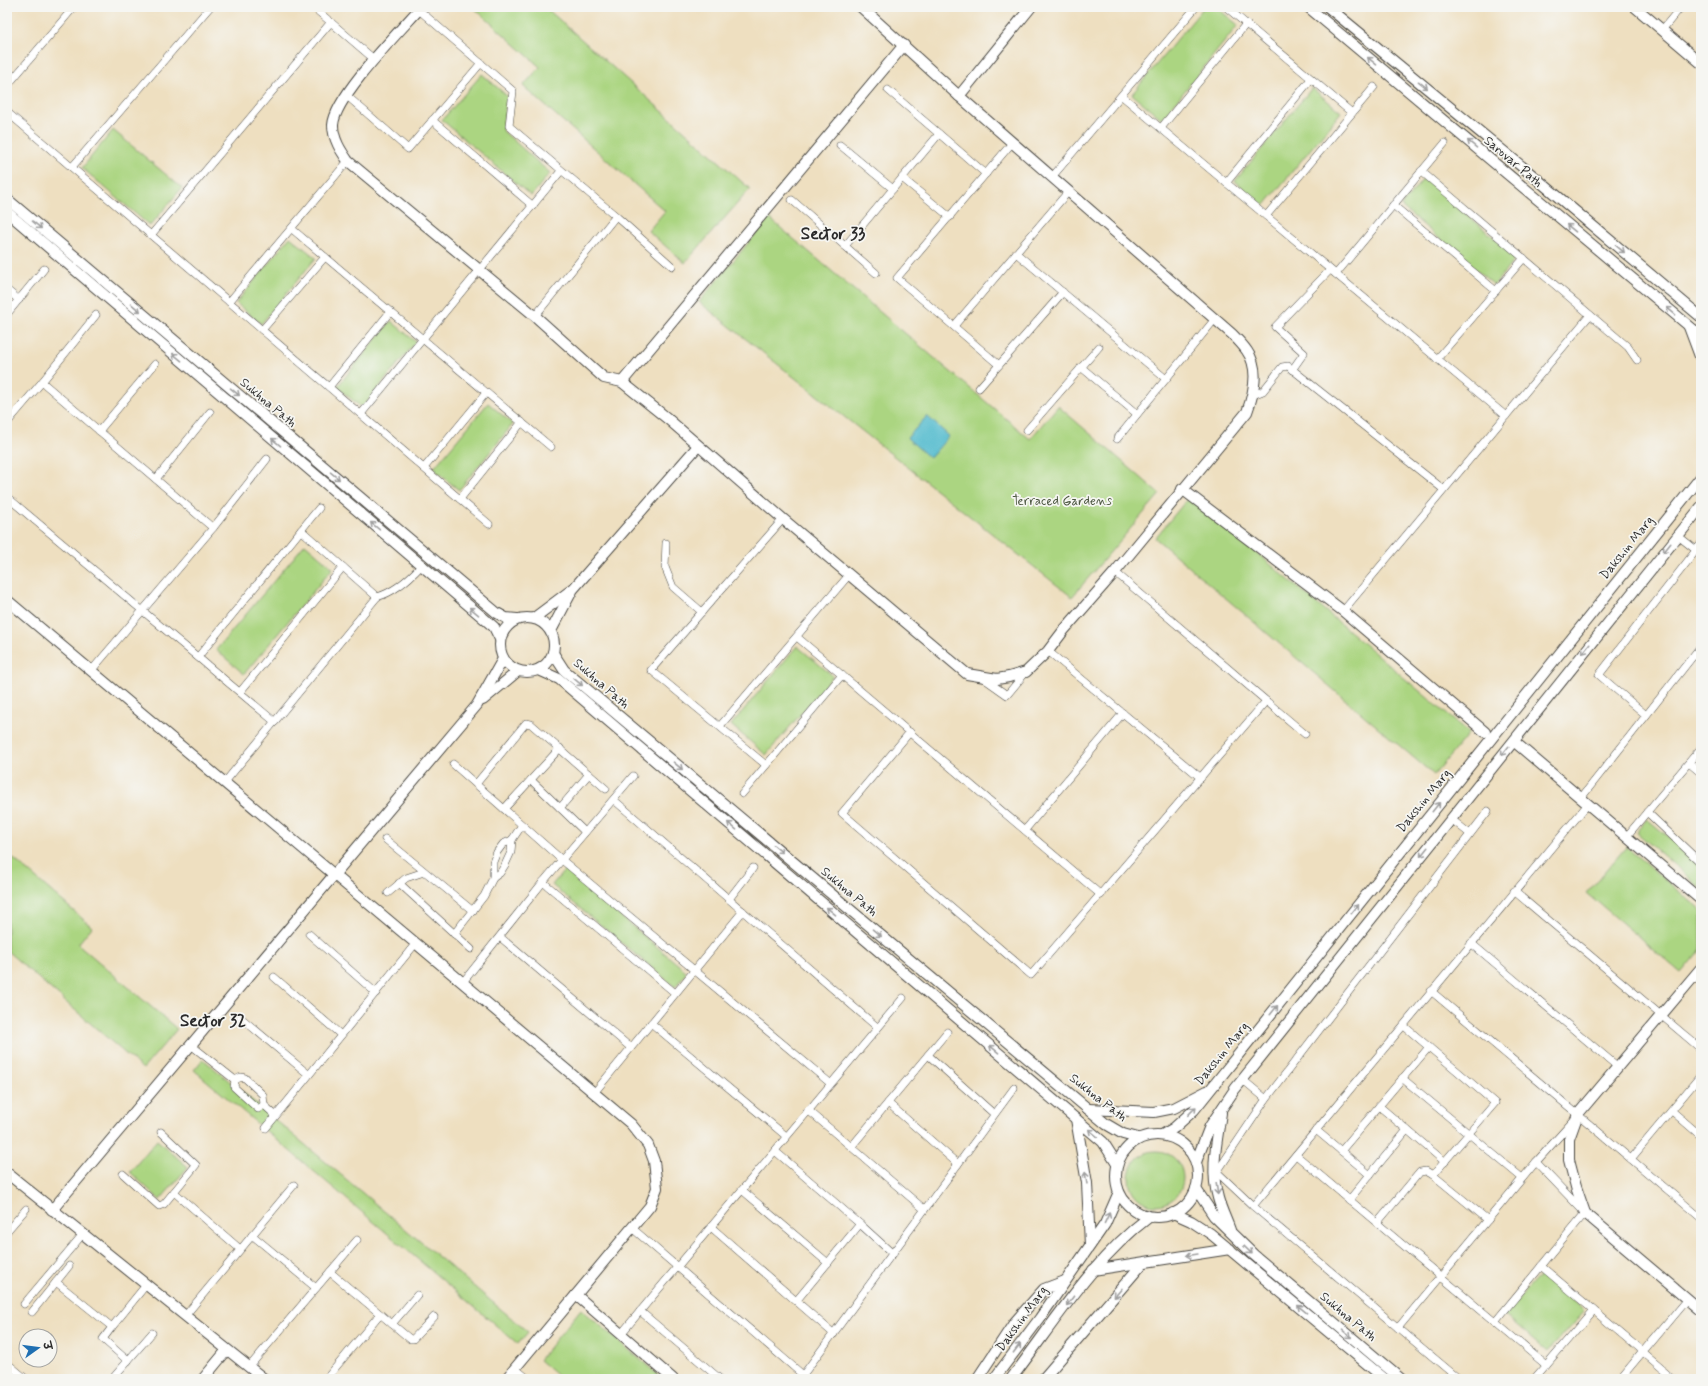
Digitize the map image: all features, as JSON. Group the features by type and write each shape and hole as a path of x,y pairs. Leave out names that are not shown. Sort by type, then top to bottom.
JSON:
{"main road":[{"path":"420,8 346,95 337,110 333,124 334,134 348,161 535,316 604,378 622,382 668,419 848,575 967,674 983,678 997,679 1026,672 1048,651 1064,630 1115,572 1247,412 1253,395 1255,370 1248,351 1232,334 1012,143 862,7"},
{"path":"959,96 1031,7"},
{"name":"Sarovar Path","path":"1308,7 1701,336"},
{"name":"Sarovar Path","path":"1328,7 1532,174 1701,317"},
{"path":"1635,7 1701,63"},
{"path":"622,382 904,45"},
{"name":"Sukhna Path","path":"7,199 497,613 506,618 517,619"},
{"name":"Sukhna Path","path":"7,212 494,628 500,639"},
{"path":"1689,326 1701,359"},
{"path":"534,618 574,588 698,446"},
{"name":"Dakshin Marg","path":"1162,1134 1174,1128 1194,1110 1211,1090 1701,477"},
{"path":"1182,489 1343,611 1485,732"},
{"path":"1196,1162 1210,1126 1242,1080 1677,535 1701,507"},
{"path":"551,631 574,588"},
{"path":"7,600 631,1124 648,1144 654,1161 657,1188 650,1206 506,1379"},
{"path":"534,618 543,623 551,631 554,641 553,653 548,662 539,670 525,673 518,671 510,667 503,659 499,648 500,639 505,628 517,619 534,618"},
{"name":"Sukhna Path","path":"553,653 564,670 1106,1124 1123,1134 1138,1138"},
{"path":"477,705 503,659"},
{"name":"Sukhna Path","path":"539,670 559,679 1103,1142 1117,1164"},
{"path":"52,1210 477,705 518,671"},
{"path":"1517,744 1701,900"},
{"path":"1701,968 1660,1015 1577,1116 1569,1139 1569,1160 1585,1214 1701,1311"},
{"path":"1088,1109 1154,1112 1174,1108 1211,1090"},
{"path":"1222,1109 1214,1174 1218,1198 1232,1234"},
{"path":"1076,1119 1087,1183 1090,1245"},
{"path":"1162,1134 1177,1140 1187,1147 1196,1162 1198,1178 1196,1189 1184,1206 1173,1213 1158,1217 1149,1217 1136,1212 1127,1204 1119,1192 1115,1176 1119,1158 1131,1143 1138,1138 1162,1134"},
{"path":"7,1173 264,1379"},
{"name":"Sukhna Path","path":"1196,1189 1214,1216 1254,1255 1401,1379"},
{"name":"Dakshin Marg","path":"994,1379 1065,1282 1105,1224 1119,1192"},
{"name":"Sukhna Path","path":"1173,1213 1191,1221 1230,1249 1385,1379"},
{"name":"Dakshin Marg","path":"1011,1379 1093,1270 1129,1232 1149,1217"},
{"path":"1093,1270 1230,1249"},
{"path":"1043,1379 1143,1263"},
{"path":"977,1379 1014,1323 1044,1289 1065,1282"},
{"path":"576,1295 673,1379"},
{"path":"202,1379 227,1350"}],"street":[{"path":"7,86 74,7"},
{"path":"72,167 210,7"},
{"path":"313,7 375,60"},
{"path":"1052,178 1196,7"},
{"path":"1226,7 1352,113"},
{"path":"1662,30 1681,7"},
{"path":"420,8 513,91 509,126 616,216 672,266"},
{"path":"151,235 331,22"},
{"path":"1161,128 1246,24"},
{"path":"346,95 408,149 481,63"},
{"path":"1226,183 1311,79"},
{"path":"1266,216 1374,87"},
{"path":"888,90 986,174"},
{"path":"1122,96 1506,416"},
{"path":"7,112 490,524"},
{"path":"432,120 533,206"},
{"path":"845,246 939,134"},
{"path":"1000,365 897,278 1012,143"},
{"path":"1292,370 1304,353 1276,328 1333,272 1393,205 1445,143"},
{"path":"840,145 892,189"},
{"path":"229,302 348,161"},
{"path":"361,414 562,171"},
{"path":"1422,171 1628,347 1637,360"},
{"path":"902,178 950,217"},
{"path":"954,326 1068,192"},
{"path":"792,200 876,273"},
{"path":"1393,205 1496,291"},
{"path":"535,316 616,216"},
{"path":"292,229 551,447"},
{"path":"1016,253 1166,379"},
{"path":"262,330 325,257"},
{"path":"1437,359 1524,258"},
{"path":"7,314 44,269"},
{"path":"7,290 19,300"},
{"path":"979,388 1063,292"},
{"path":"329,387 390,312"},
{"path":"7,423 96,315"},
{"path":"1343,611 1443,489 1590,315"},
{"path":"1117,439 1215,320"},
{"path":"1027,430 1099,347"},
{"path":"99,431 155,364"},
{"path":"1253,395 1264,391 1282,367 1288,366 1443,489"},
{"path":"1082,367 1137,414"},
{"path":"42,382 212,528"},
{"path":"424,468 486,392"},
{"path":"156,480 210,412"},
{"path":"460,499 522,422"},
{"path":"91,671 212,528 267,460"},
{"path":"7,497 275,722"},
{"path":"198,657 319,508"},
{"path":"766,765 651,670 783,519"},
{"path":"301,530 377,598"},
{"path":"1677,535 1696,550"},
{"path":"666,543 665,567 673,587 702,612"},
{"path":"1646,715 1599,675 1701,544"},
{"path":"225,782 377,598 386,595 405,582 421,566"},
{"path":"240,692 343,567"},
{"path":"1115,572 1305,734"},
{"path":"720,726 848,575"},
{"path":"797,636 1101,895"},
{"path":"1253,1206 1404,1026 1514,891 1584,801 1646,715 1701,646"},
{"path":"1048,651 1200,778"},
{"path":"983,678 1007,695 1026,672"},
{"path":"742,794 842,675"},
{"path":"910,732 842,813 1031,975 1266,701"},
{"path":"1025,830 1123,713"},
{"path":"476,784 526,724 532,724 606,789"},
{"path":"504,809 560,748"},
{"path":"1626,837 1701,748"},
{"path":"1689,763 1701,774"},
{"path":"452,764 562,860 830,1083"},
{"path":"560,808 589,774"},
{"path":"463,982 543,882 633,776"},
{"path":"531,780 585,832"},
{"path":"614,800 877,1027"},
{"path":"1459,1379 1253,1206 1217,1172 1266,1099 1488,811"},
{"path":"1647,812 1701,863"},
{"path":"1455,822 1470,834"},
{"path":"493,878 500,873 506,865 511,852 512,840 522,825"},
{"path":"385,839 473,911"},
{"path":"454,934 484,896 493,878 493,862 497,852 503,844 512,840"},
{"path":"729,899 753,868"},
{"path":"388,893 399,883 414,874 424,872"},
{"path":"543,882 675,993"},
{"path":"399,883 471,949"},
{"path":"1514,891 1701,1049"},
{"path":"594,1093 743,912"},
{"path":"309,934 376,993"},
{"path":"500,937 630,1048"},
{"path":"266,1128 308,1074 416,943"},
{"path":"1471,943 1618,1067"},
{"path":"274,977 341,1035"},
{"path":"1432,991 1577,1116 1701,1218"},
{"path":"621,1334 877,1027 903,998"},
{"path":"240,1018 308,1074"},
{"path":"651,1023 786,1136"},
{"path":"1404,1026 1495,1102 1433,1175"},
{"path":"852,1146 947,1032"},
{"path":"191,1044 235,1080"},
{"path":"1341,1151 1429,1047"},
{"path":"928,1055 994,1114"},
{"path":"1631,1159 1672,1112 1701,1075"},
{"path":"235,1080 241,1077 245,1078 263,1095 264,1105 275,1116"},
{"path":"1402,1078 1522,1178"},
{"path":"235,1080 234,1087 258,1109 264,1105"},
{"path":"1242,1080 1266,1099"},
{"path":"632,1228 802,1377 1014,1088"},
{"path":"888,1104 958,1164"},
{"path":"1379,1106 1445,1162"},
{"path":"808,1110 924,1209"},
{"path":"1672,1112 1701,1136"},
{"path":"1398,1328 1522,1178 1577,1116"},
{"path":"1316,1130 1370,1175"},
{"path":"1349,1200 1407,1130"},
{"path":"123,1174 160,1206 164,1204 196,1165 161,1132"},
{"path":"775,1151 893,1254"},
{"path":"1296,1155 1546,1365"},
{"path":"1495,1322 1585,1214 1536,1162"},
{"path":"1378,1223 1420,1172 1426,1171 1433,1175 1488,1220"},
{"path":"185,1316 294,1185"},
{"path":"742,1190 828,1263"},
{"path":"174,1192 240,1249"},
{"path":"7,1231 26,1209"},
{"path":"797,1300 860,1224"},
{"path":"711,1227 797,1300 834,1334"},
{"path":"24,1304 83,1234"},
{"path":"252,1235 316,1288"},
{"path":"249,1367 357,1240"},
{"path":"32,1312 69,1266"},
{"path":"1541,1266 1675,1379"},
{"path":"330,1272 410,1339 413,1340 434,1317"},
{"path":"56,1282 112,1327"},
{"path":"128,1361 103,1339 146,1285"},
{"path":"392,1324 417,1295"},
{"path":"1620,1379 1687,1299"},
{"path":"1534,1379 1592,1310"},
{"path":"640,1311 720,1379"},
{"path":"326,1379 380,1314"},
{"path":"112,1379 152,1333"},
{"path":"7,1363 26,1379"},
{"path":"515,1368 528,1379"}],"green space":[{"path":"473,7 545,7 750,189 685,263 648,231 665,211 523,86 540,67"},
{"path":"1204,7 1216,7 1238,25 1162,119 1132,94"},
{"path":"482,74 507,96 502,130 550,173 531,196 442,120"},
{"path":"1312,88 1341,112 1264,206 1235,181"},
{"path":"113,130 182,188 150,226 82,168"},
{"path":"1424,178 1517,257 1494,285 1401,206"},
{"name":"Terraced Gardens","path":"769,218 1030,439 1058,406 1160,494 1072,597 699,302"},
{"path":"290,237 316,258 261,324 236,303"},
{"path":"391,321 416,342 362,408 337,387"},
{"path":"488,403 513,424 459,490 433,469"},
{"path":"1190,496 1469,733 1434,775 1155,538"},
{"path":"305,544 333,568 244,674 216,650"},
{"path":"797,646 833,676 766,755 731,725"},
{"path":"1647,819 1701,864 1701,888 1636,832"},
{"path":"1626,847 1701,910 1701,949 1681,973 1587,893"},
{"path":"7,853 92,927 78,944 177,1029 143,1069 7,951"},
{"path":"565,870 687,972 675,987 552,885"},
{"path":"203,1059 528,1332 518,1344 194,1070"},
{"path":"157,1140 188,1167 160,1200 130,1172"},
{"path":"1151,1151 1161,1151 1171,1155 1179,1163 1183,1173 1183,1183 1179,1193 1171,1201 1161,1205 1151,1205 1141,1201 1133,1193 1129,1183 1129,1173 1133,1163 1141,1155"},
{"path":"1542,1273 1584,1311 1548,1352 1505,1315"},
{"path":"581,1309 663,1379 561,1379 539,1360"}],"water":[{"path":"927,416 949,436 930,458 907,438"}],"district":[{"name":"Sector 33","path":"833,234"},
{"name":"Sector 32","path":"213,1021"}]}
